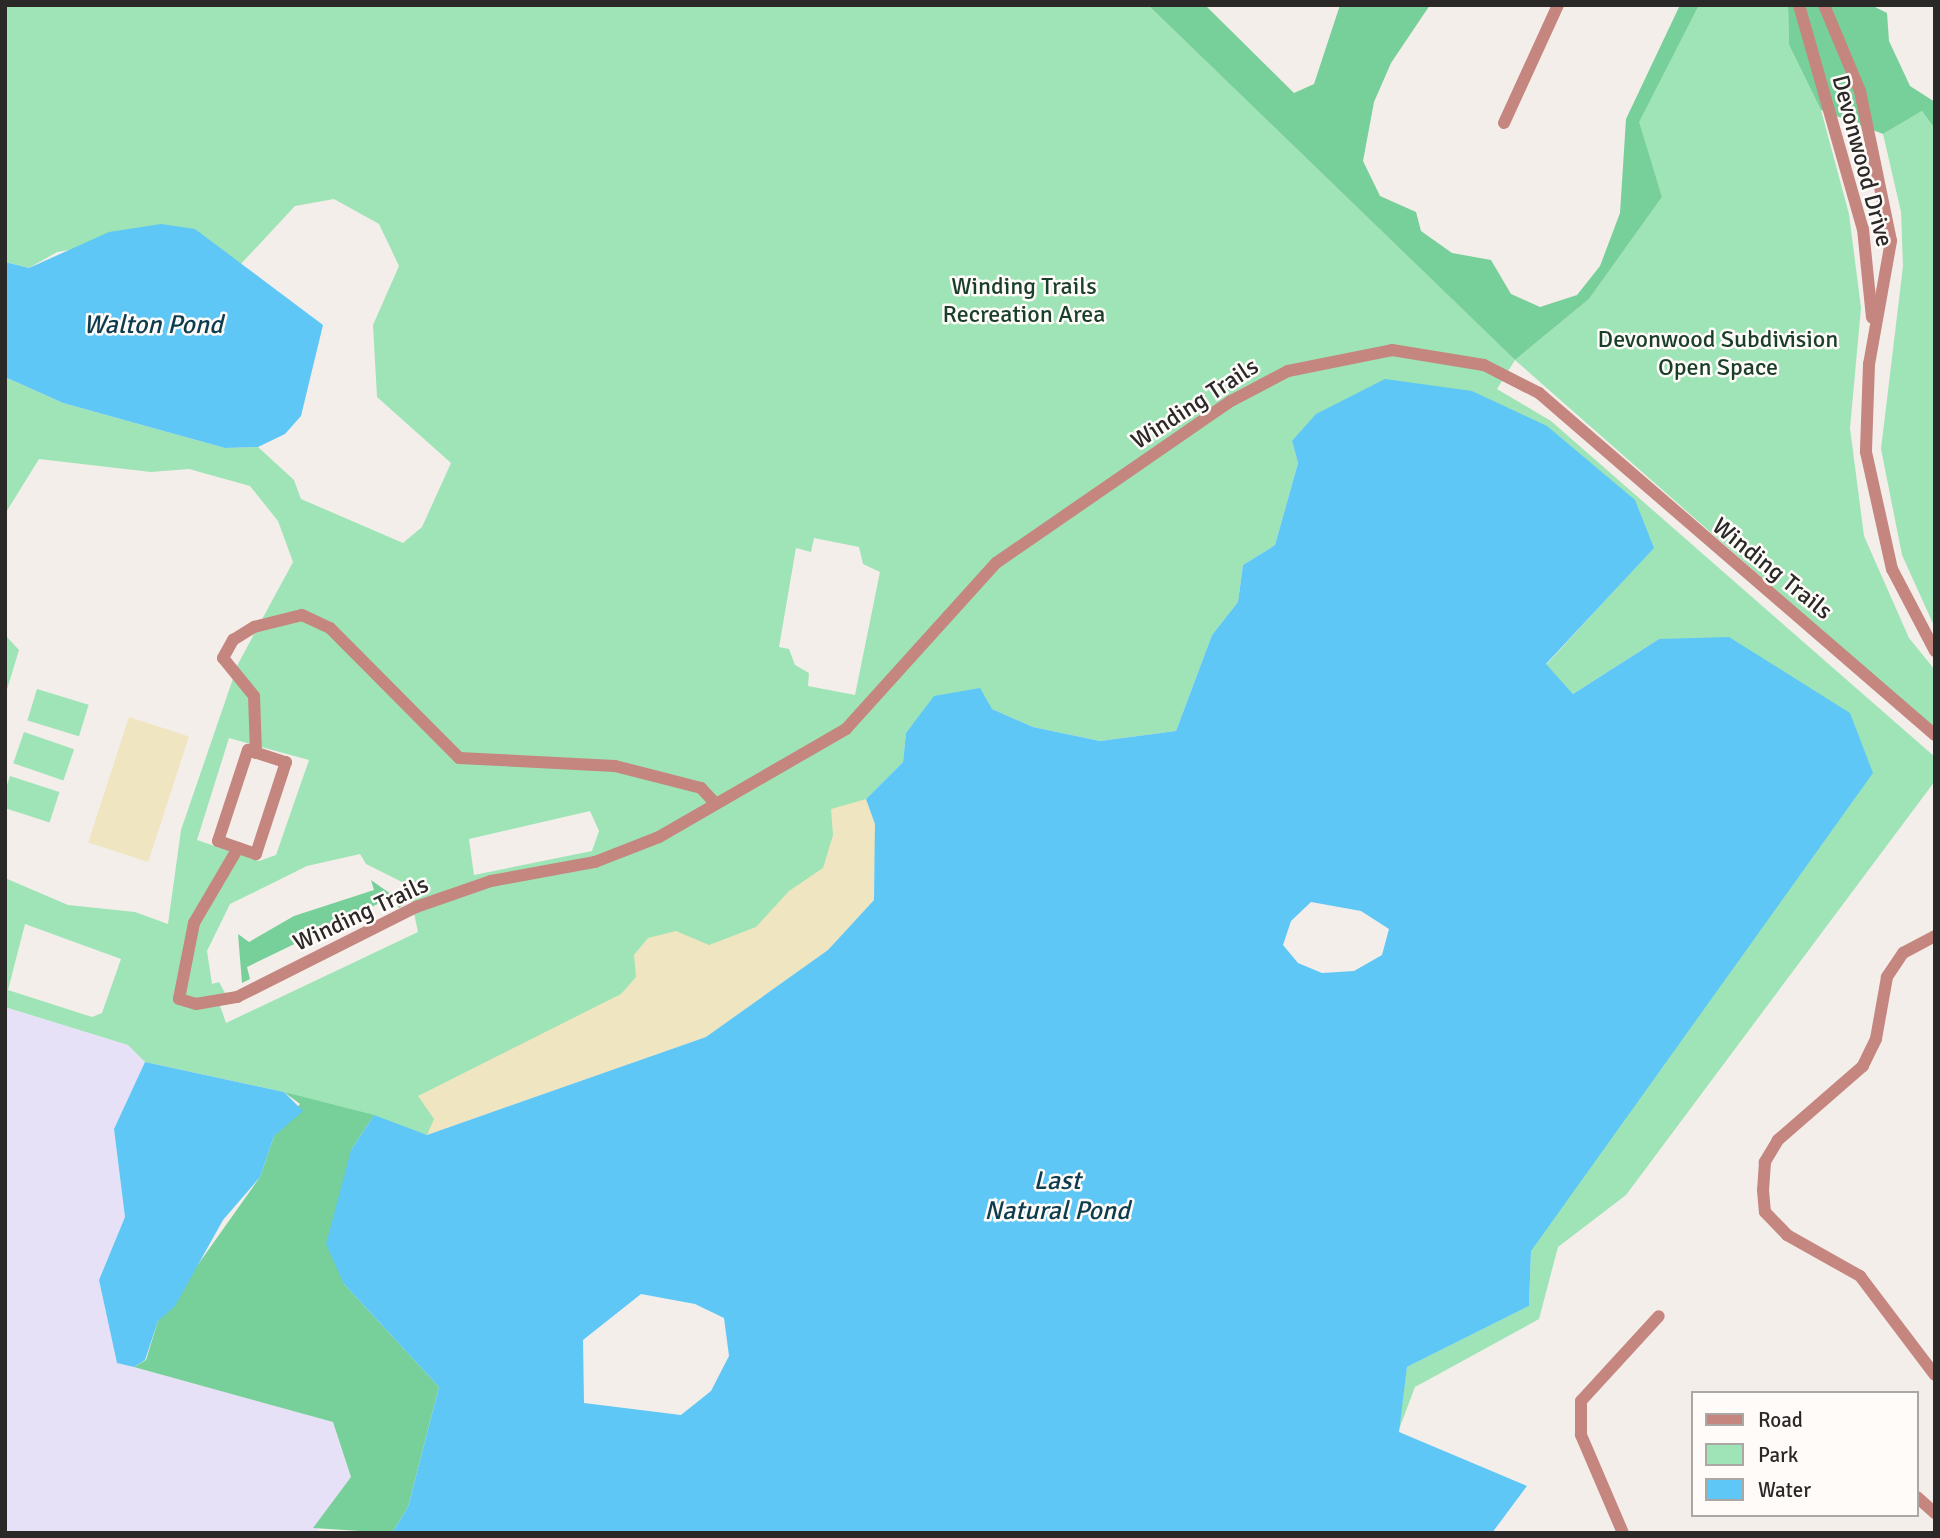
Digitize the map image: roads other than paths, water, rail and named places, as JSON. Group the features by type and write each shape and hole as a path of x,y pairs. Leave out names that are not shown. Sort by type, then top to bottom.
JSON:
{"street":[{"path":"1504,123 1558,5"},
{"name":"Devonwood Drive","path":"1799,5 1863,229 1873,329"},
{"name":"Devonwood Drive","path":"1824,5 1860,91 1882,180 1891,241 1873,329 1865,407 1876,505 1892,569 1935,651"},
{"name":"Winding Trails","path":"238,848 194,923 179,999 196,1004 237,997 416,907 491,881 636,848 713,801 853,724 996,563 1231,401 1288,371 1392,349 1456,357 1539,393 1935,735"},
{"path":"257,753 254,696 223,658 233,640 254,627 302,615 330,628 459,758 615,766 701,788 713,801"},
{"path":"248,750 286,762 256,854 238,848 218,841 248,750"},
{"path":"1935,936 1903,953 1892,969 1863,1066 1778,1140 1765,1161 1763,1190 1765,1212 1787,1235 1860,1276 1935,1375"},
{"path":"1623,1533 1581,1435 1581,1401 1659,1316"},
{"path":"1919,1499 1935,1513"}],"water":[{"name":"Walton Pond","path":"161,224 195,229 323,325 301,416 285,434 258,447 225,448 63,403 5,377 5,262 29,268 109,232"},
{"name":"Last Natural Pond","path":"1385,379 1472,391 1547,426 1635,500 1654,548 1546,664 1573,694 1659,639 1729,637 1850,713 1873,773 1531,1251 1529,1306 1407,1367 1399,1432 1527,1486 1492,1533 392,1533 408,1507 439,1387 344,1284 326,1244 351,1150 374,1115 427,1135 706,1037 828,950 874,900 875,824 866,799 903,762 906,733 934,696 980,688 992,709 1033,727 1100,741 1176,731 1212,635 1238,602 1243,565 1275,545 1298,463 1292,441 1316,414","holes":["1311,902 1361,911 1389,929 1382,955 1354,971 1322,973 1298,963 1283,945 1291,921","641,1294 695,1304 724,1318 729,1356 711,1391 681,1415 584,1403 583,1340"]},
{"path":"145,1062 284,1092 303,1111 274,1136 260,1177 223,1220 175,1306 158,1321 145,1360 134,1367 117,1363 99,1280 125,1217 114,1129"}],"park label":[{"name":"Winding Trails Recreation Area","path":"1024,301"},
{"name":"Devonwood Subdivision Open Space","path":"1718,354"}]}
